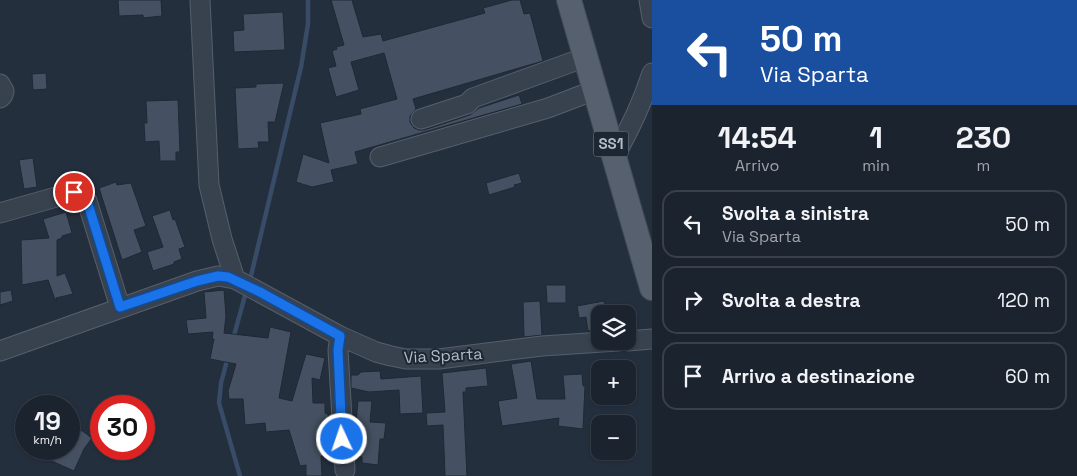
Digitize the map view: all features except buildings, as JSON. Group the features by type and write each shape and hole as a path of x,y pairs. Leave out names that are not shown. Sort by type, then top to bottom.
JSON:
{"main road":[{"name":"SS1","path":"570,0 652,288"}],"street":[{"path":"200,0 209,185 222,239 235,279"},
{"path":"649,0 652,18"},
{"path":"421,119 467,104 473,98 586,57"},
{"path":"614,157 642,103 652,73"},
{"path":"0,84 4,91 0,98"},
{"path":"380,157 548,108 595,90"},
{"path":"0,214 74,192 81,194 87,201 120,307"},
{"name":"Via Sparta","path":"0,351 120,307 197,281 218,276 235,279 340,336 376,352 406,359 439,359 542,346 591,343"},
{"path":"340,336 338,350 345,470"},
{"path":"636,340 652,339"}],"waterway":[{"path":"250,280 301,67 308,24 308,0"},
{"path":"233,339 246,292"},
{"path":"228,357 221,383 219,403 240,476"}],"route":[{"path":"74,192 81,194 87,201 120,307 197,281 218,276 228,277 260,292 340,336 338,350 342,439"}]}
